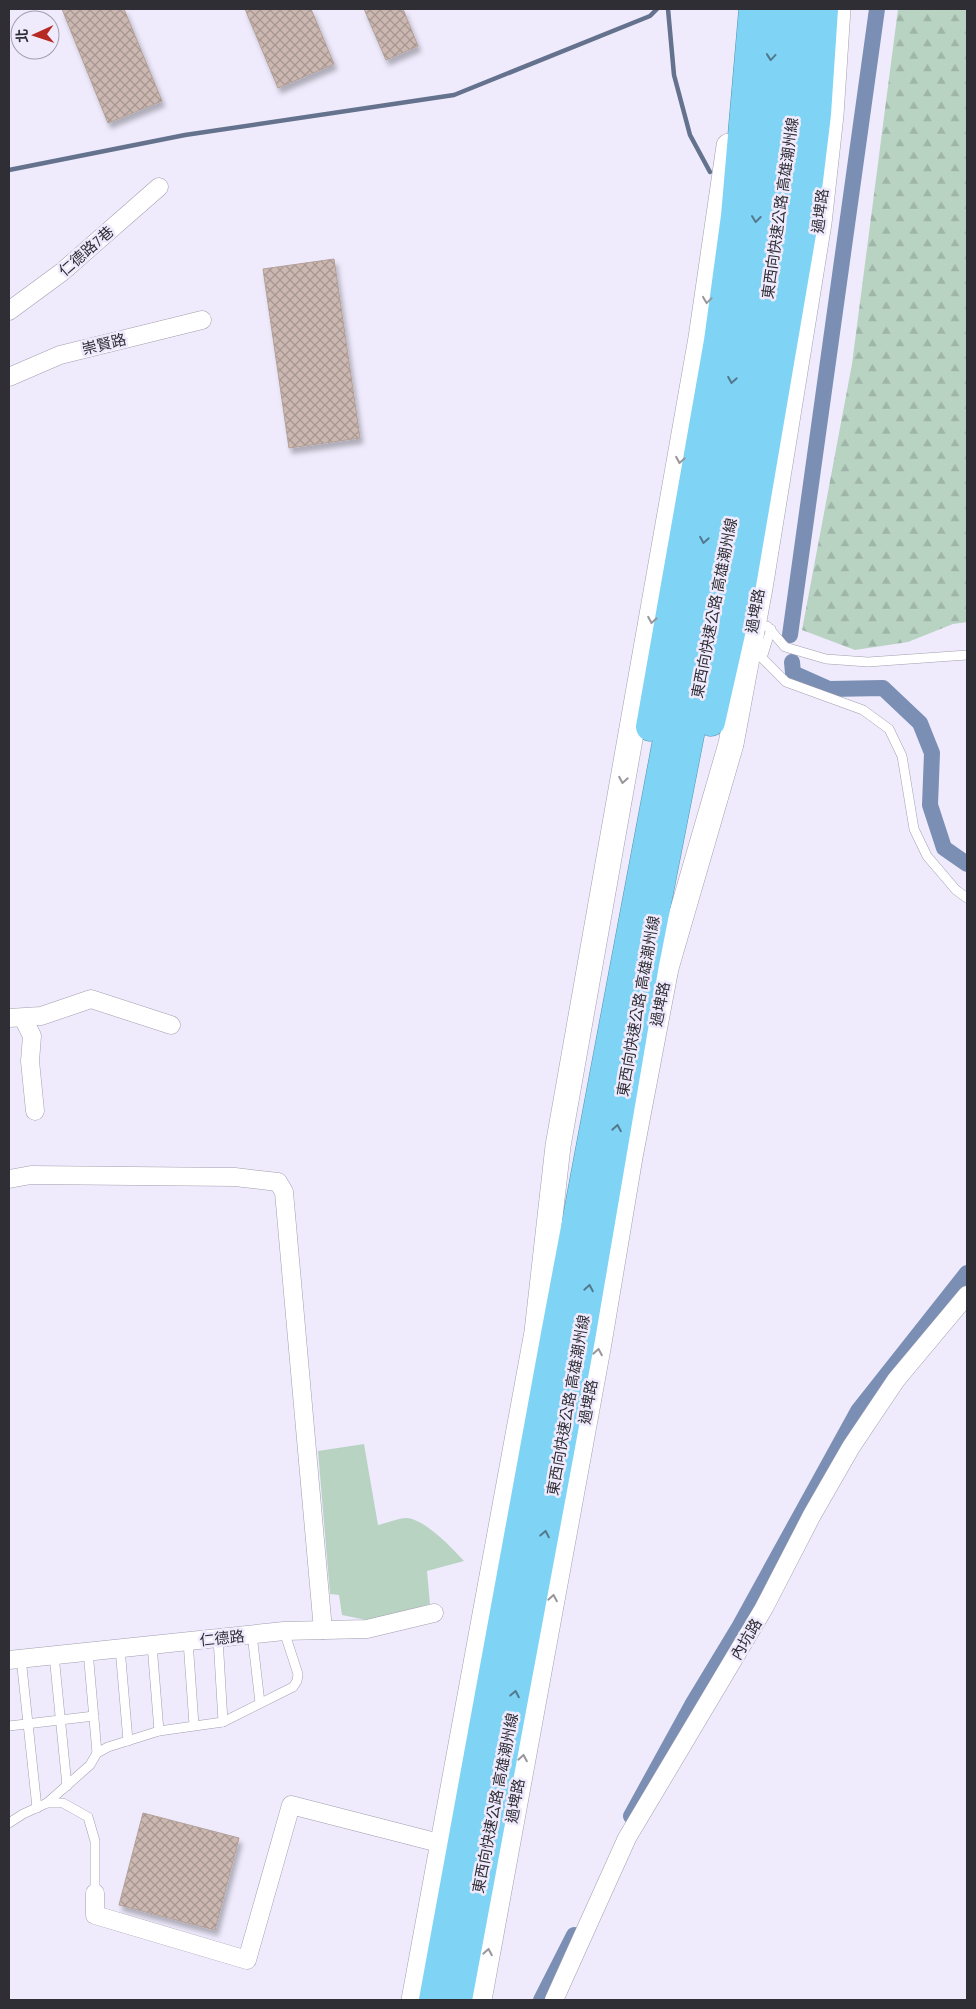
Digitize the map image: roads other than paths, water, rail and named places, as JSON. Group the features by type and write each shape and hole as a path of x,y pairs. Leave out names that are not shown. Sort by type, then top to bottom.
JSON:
{"highway":[{"path":"555,1334 580,1145 609,957 718,340 735,216 753,9"},
{"name":"東西向快速公路 高雄潮州線","path":"433,2000 555,1334 695,590 738,344 756,219 775,9"},
{"name":"東西向快速公路 高雄潮州線","path":"458,2000 579,1349 645,964 720,583 781,220 793,113 800,9"},
{"path":"645,964 659,932 707,740 742,585 804,222 817,114 824,9"}],"main road":[{"path":"414,2000 537,1332 558,1146 701,338 734,110 742,9"},
{"name":"過埤路","path":"479,2000 596,1362 630,1157 664,977 731,744 763,621 819,223 831,115 838,9"}],"street":[{"name":"仁德路7巷","path":"9,310 62,272 159,187"},
{"name":"崇賢路","path":"9,377 60,355 202,320"},
{"path":"16,1018 41,1016 91,999 171,1025"},
{"path":"16,1018 32,1036 30,1061 35,1111"},
{"path":"9,1179 31,1175 216,1176 278,1182 284,1192 323,1630"},
{"name":"內坑路","path":"554,2000 627,1838 764,1608 812,1515 851,1447 896,1380 967,1295"},
{"name":"仁德路","path":"15,1659 284,1631 367,1629 434,1613"},
{"path":"95,1893 95,1915 247,1960 291,1805 443,1844"}],"lane":[{"path":"763,621 786,648 826,659 868,662 967,655"},
{"path":"763,621 762,658 786,682 863,710 889,729 902,756 914,829 927,856 956,890 967,898"},
{"path":"9,1823 47,1803 90,1765 97,1753 108,1747 159,1731 223,1722 293,1687 298,1681 298,1674 284,1631"},
{"path":"252,1634 260,1703"},
{"path":"218,1638 223,1722"},
{"path":"188,1641 194,1725"},
{"path":"152,1645 159,1731"},
{"path":"120,1648 128,1741"},
{"path":"88,1651 97,1753"},
{"path":"54,1655 67,1786"},
{"path":"15,1659 27,1724 36,1808"},
{"path":"9,1726 94,1716"},
{"path":"47,1803 63,1804 88,1817 95,1841 95,1893"}],"waterway":[{"path":"9,170 185,135 454,95 650,16 657,9"},
{"path":"668,9 674,75 690,135 710,172"},
{"path":"790,635 877,9"},
{"path":"792,662 793,673 829,689 883,688 920,723 932,753 930,805 944,848 967,864"},
{"path":"631,1816 692,1705 738,1629 858,1411 967,1273"},
{"path":"541,2000 574,1935"}]}
